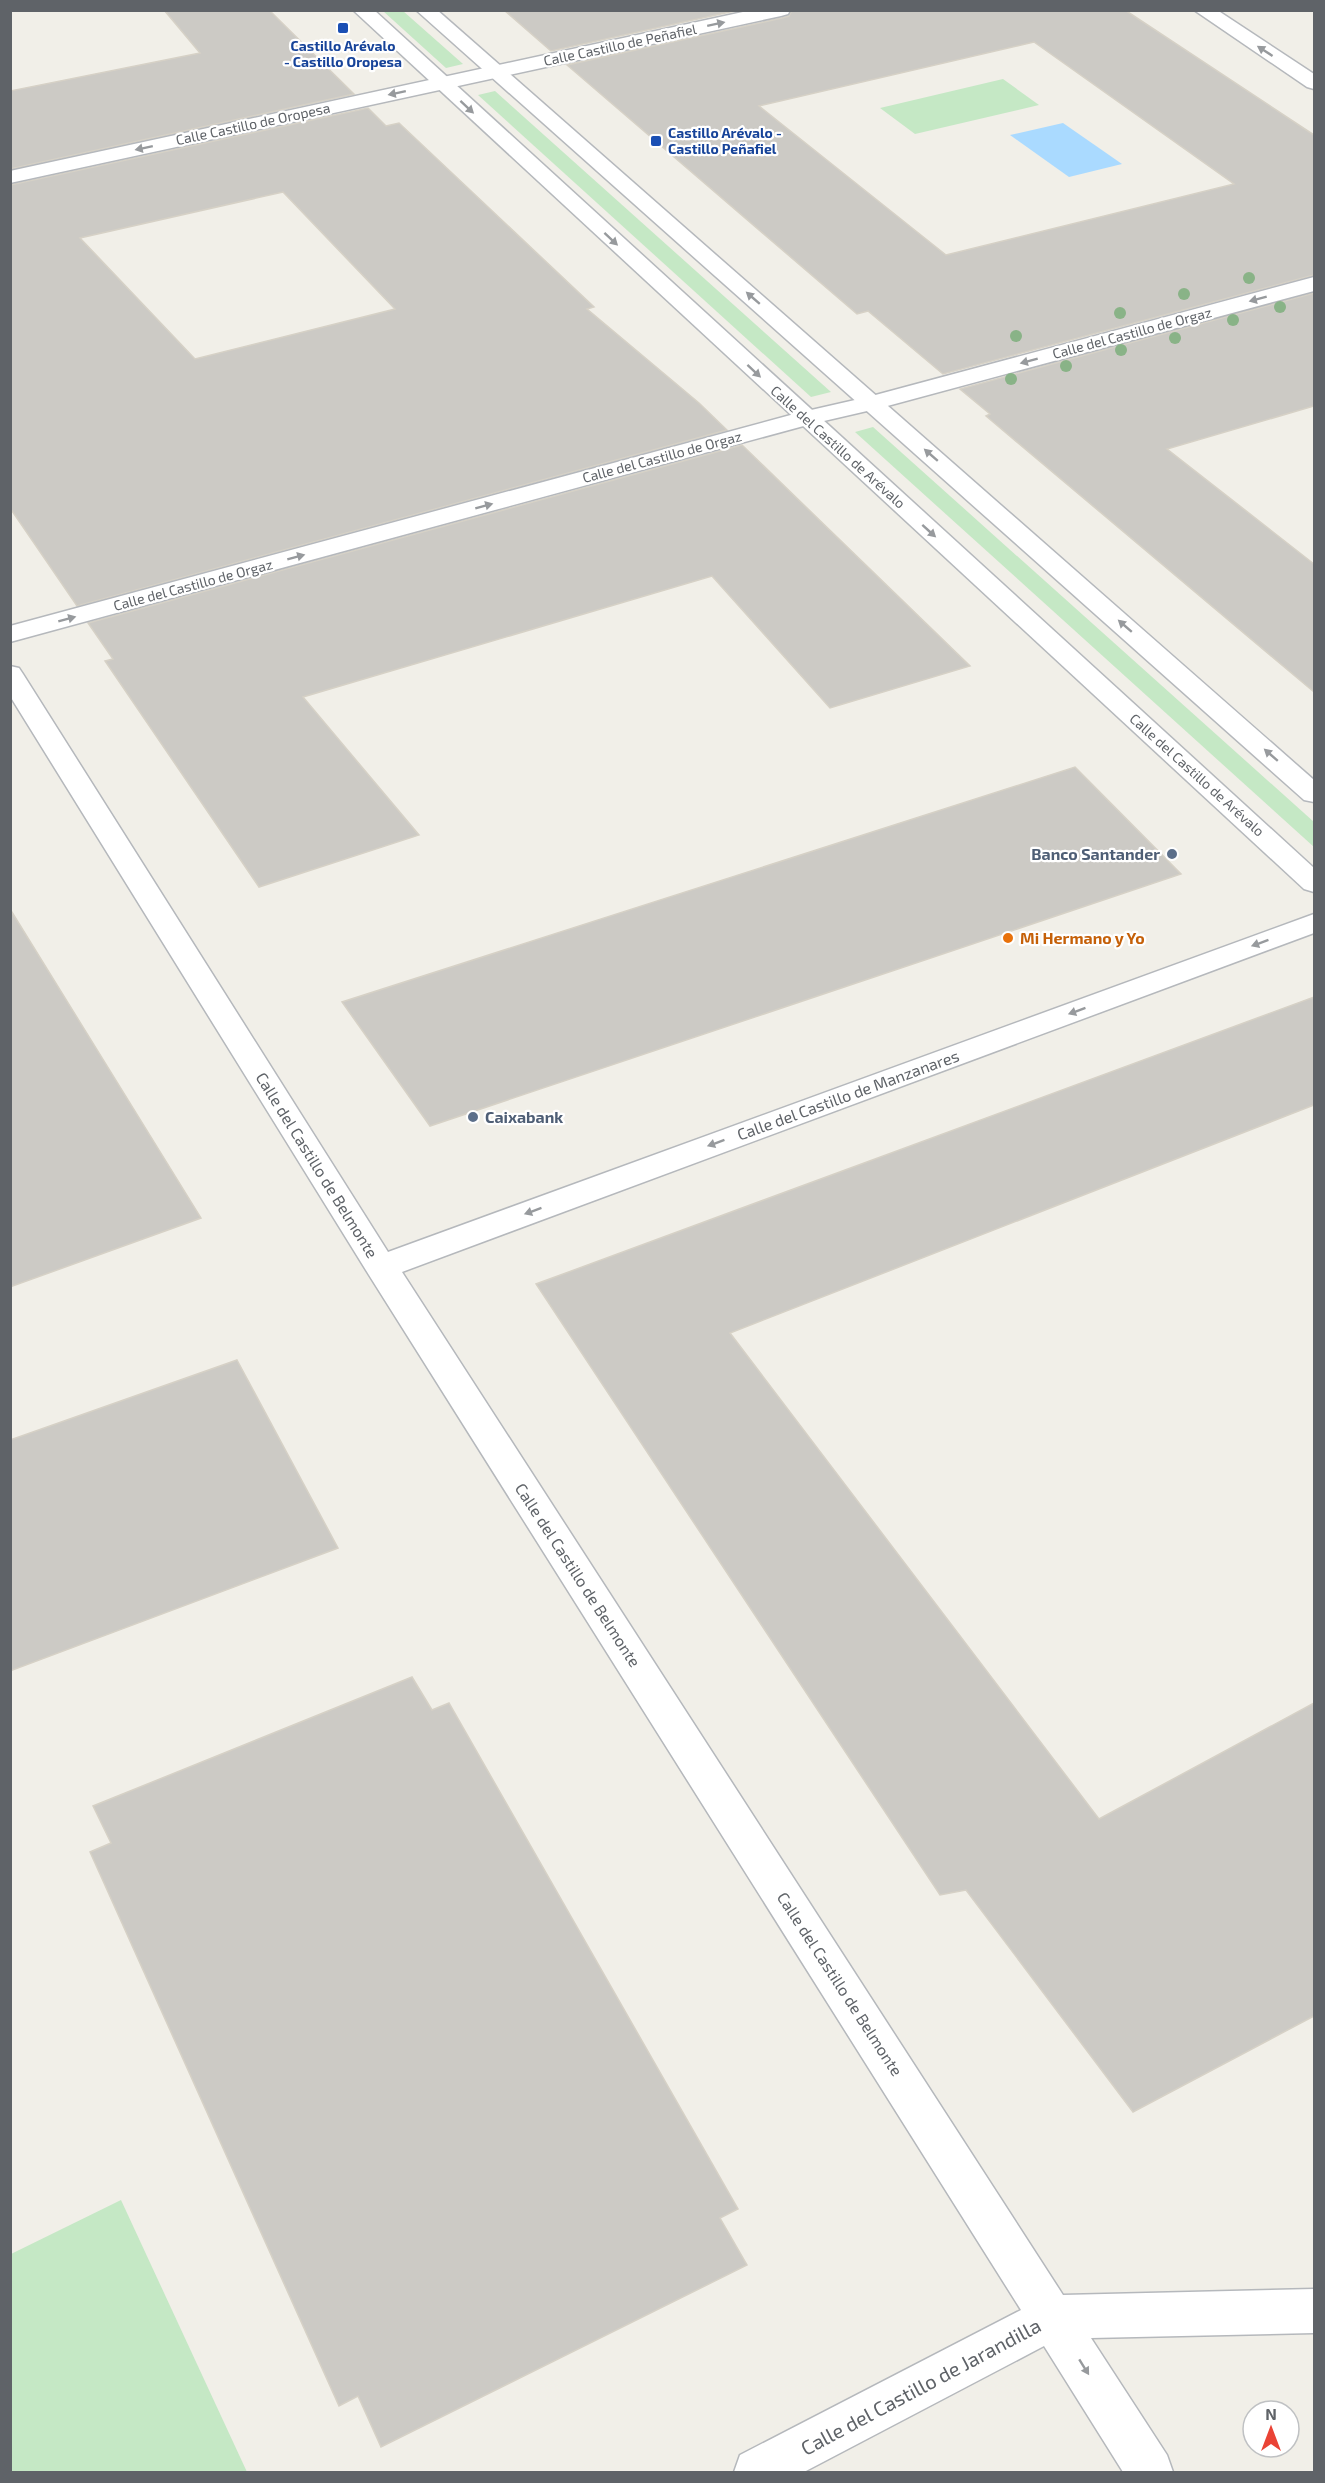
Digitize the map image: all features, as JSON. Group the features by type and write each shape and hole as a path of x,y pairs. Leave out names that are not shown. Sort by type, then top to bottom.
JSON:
{"street":[{"name":"Calle del Castillo de Arévalo","path":"362,10 1314,883"},
{"path":"425,10 1314,794"},
{"name":"Calle Castillo de Peñafiel","path":"495,72 781,10"},
{"path":"1203,10 1314,83"},
{"name":"Calle Castillo de Oropesa","path":"10,177 495,72"},
{"name":"Calle del Castillo de Orgaz","path":"10,634 806,418 872,403 1314,284"},
{"name":"Calle del Castillo de Belmonte","path":"10,674 381,1267 1150,2472"},
{"name":"Calle del Castillo de Manzanares","path":"381,1267 1314,923"},
{"path":"1053,2317 1314,2311"},
{"name":"Calle del Castillo de Jarandilla","path":"757,2472 1053,2317"}],"green space":[{"path":"383,11 403,11 463,64 446,68"},
{"path":"1003,79 1039,105 915,134 880,108"},
{"path":"495,91 831,392 811,397 478,95"},
{"path":"873,427 1314,822 1314,847 855,432"},
{"path":"121,2200 247,2472 11,2472 11,2254"}],"water":[{"path":"1063,123 1122,164 1069,177 1010,135"}],"building":[{"path":"164,10 269,10 354,94 10,169 10,91 200,53"},
{"path":"504,10 739,10 551,51"},
{"path":"792,10 1125,10 1314,135 1314,275 943,374 868,311 857,314 567,65 789,16","holes":["1034,42 1234,184 946,255 759,106"]},
{"path":"368,108 386,126 399,123 594,307 587,309 699,403 727,430 77,606 10,508 10,185","holes":["283,192 395,309 195,359 80,238"]},
{"path":"1314,293 1314,406 1167,449 1314,564 1314,692 986,416 990,414 960,389"},
{"path":"742,445 970,666 830,708 712,576 303,697 419,835 259,887 105,661 113,659 88,623"},
{"path":"1075,767 1181,874 430,1126 342,1002"},
{"path":"10,909 201,1218 10,1287"},
{"path":"1314,997 1314,1105 730,1333 1099,1819 1314,1703 1314,2016 1133,2112 966,1890 940,1895 536,1284"},
{"path":"237,1360 338,1548 10,1671 10,1440"},
{"path":"412,1677 432,1710 449,1703 738,2209 720,2218 747,2265 381,2447 358,2396 339,2406 90,1852 111,1843 93,1806"}],"place":[{"name":"Castillo Arévalo - Castillo Oropesa","path":"343,28"},
{"name":"Castillo Arévalo - Castillo Peñafiel","path":"656,141"},
{"name":"Banco Santander","path":"1172,854"},
{"name":"Mi Hermano y Yo","path":"1008,938"},
{"name":"Caixabank","path":"473,1117"}]}
